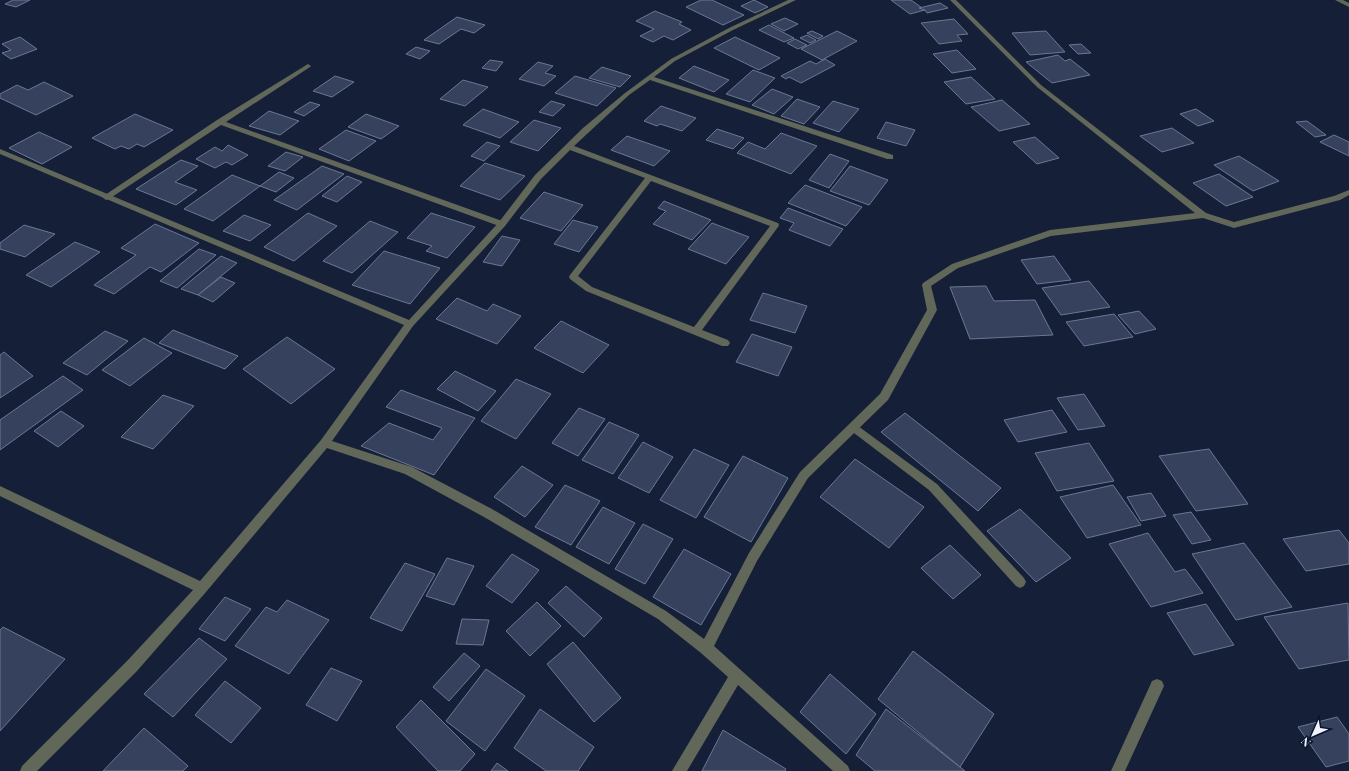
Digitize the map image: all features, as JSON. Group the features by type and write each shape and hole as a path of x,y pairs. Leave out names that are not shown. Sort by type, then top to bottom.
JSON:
{"street":[{"path":"27,771 132,666 202,588 325,443 410,324 502,224 538,178 569,147 627,94 673,60 732,29 793,0"},
{"path":"953,0 1039,86 1203,215 1234,225 1337,198 1349,192"},
{"path":"1338,0 1349,5"},
{"path":"106,197 308,66"},
{"path":"649,78 890,157"},
{"path":"220,122 502,224"},
{"path":"569,147 775,225 696,332"},
{"path":"0,150 106,197 410,324"},
{"path":"650,177 572,277 589,289 725,343"},
{"path":"706,648 753,557 804,475 884,397 932,310 926,285 955,266 1050,233 1203,215"},
{"path":"854,426 933,487 1020,582"},
{"path":"325,443 408,470 488,513 662,615 706,648 843,771"},
{"path":"0,491 202,588"},
{"path":"679,771 736,676"},
{"path":"1118,771 1157,686"}],"building":[{"path":"13,0 30,0 16,7 5,4"},
{"path":"701,0 712,0 744,15 723,25 686,7"},
{"path":"754,0 768,7 755,13 741,6"},
{"path":"891,0 911,0 925,10 910,14"},
{"path":"940,3 948,8 927,13 925,10 919,8"},
{"path":"655,11 682,22 679,24 691,30 673,40 664,36 653,42 640,36 654,29 636,21"},
{"path":"457,17 485,25 474,33 461,29 439,44 424,40"},
{"path":"785,18 798,24 784,31 771,24"},
{"path":"954,19 968,34 957,35 962,41 939,44 921,23"},
{"path":"769,25 794,38 784,42 759,30"},
{"path":"812,31 823,36 818,39 807,33"},
{"path":"837,31 857,41 822,60 801,49"},
{"path":"1046,31 1065,52 1030,55 1012,33"},
{"path":"807,35 816,40 810,43 800,38"},
{"path":"20,37 37,49 11,59 2,53 11,50 2,44"},
{"path":"735,37 780,58 759,70 714,48"},
{"path":"795,39 807,45 798,49 787,43"},
{"path":"1081,44 1091,53 1078,54 1069,45"},
{"path":"416,47 430,51 420,59 406,54"},
{"path":"957,50 976,69 952,73 933,54"},
{"path":"1058,55 1065,61 1070,59 1090,75 1052,83 1026,62"},
{"path":"825,59 835,65 801,83 789,77 786,79 781,76 810,61 816,64"},
{"path":"490,60 503,62 496,71 482,68"},
{"path":"538,62 553,66 545,73 556,76 544,86 519,79"},
{"path":"694,66 729,80 714,92 679,78"},
{"path":"602,67 631,76 620,87 589,78"},
{"path":"753,70 775,78 750,102 726,94"},
{"path":"335,76 354,82 332,97 313,91"},
{"path":"575,76 616,88 597,106 555,93"},
{"path":"971,77 995,99 966,104 944,82"},
{"path":"463,80 488,87 465,106 440,99"},
{"path":"44,82 73,96 36,115 0,98 0,94 17,85 28,90"},
{"path":"772,89 793,97 774,114 752,105"},
{"path":"797,99 820,107 804,124 781,116"},
{"path":"1002,100 1030,124 999,131 971,107"},
{"path":"551,101 565,105 553,116 539,112"},
{"path":"833,101 859,109 839,132 813,123"},
{"path":"310,102 320,105 304,116 294,112"},
{"path":"661,106 696,118 682,131 660,124 657,126 644,121"},
{"path":"483,109 519,122 500,138 463,125"},
{"path":"1196,109 1214,121 1198,126 1180,114"},
{"path":"269,111 299,121 280,135 249,126"},
{"path":"135,114 173,130 144,147 137,144 129,149 121,146 115,149 92,138"},
{"path":"366,114 399,126 381,139 348,127"},
{"path":"534,120 561,128 538,151 510,142"},
{"path":"1307,121 1326,135 1315,137 1296,122"},
{"path":"886,122 915,130 906,146 877,138"},
{"path":"1172,128 1194,143 1162,152 1140,136"},
{"path":"717,129 744,138 733,149 706,140"},
{"path":"346,130 376,141 349,161 319,149"},
{"path":"39,132 72,147 42,164 9,148"},
{"path":"781,133 817,146 791,174 737,153 748,142 765,149"},
{"path":"1334,135 1349,142 1349,156 1320,142"},
{"path":"627,136 670,151 654,166 611,150"},
{"path":"1035,137 1059,158 1037,164 1013,142"},
{"path":"487,142 500,146 484,161 471,156"},
{"path":"228,145 248,155 232,165 226,162 215,168 196,159 215,147 222,151"},
{"path":"286,152 303,157 285,171 268,166"},
{"path":"830,154 849,161 829,188 809,180"},
{"path":"1239,156 1279,181 1253,191 1214,165"},
{"path":"181,160 198,166 175,182 197,190 176,205 136,189"},
{"path":"485,163 525,176 500,200 460,186"},
{"path":"322,166 344,174 297,210 274,200"},
{"path":"850,166 888,180 869,205 830,191"},
{"path":"279,172 294,178 276,192 260,186"},
{"path":"1219,174 1253,197 1226,206 1193,183"},
{"path":"232,175 260,186 213,221 184,209"},
{"path":"347,176 362,182 337,202 322,196"},
{"path":"805,185 862,207 846,226 788,203"},
{"path":"544,192 583,205 561,231 520,218"},
{"path":"664,201 711,220 692,240 653,224 666,211 658,208"},
{"path":"788,208 843,229 830,246 789,230 794,223 780,218"},
{"path":"308,213 337,226 294,261 264,247"},
{"path":"431,213 475,227 447,258 426,251 432,246 407,238"},
{"path":"244,215 271,225 250,241 223,231"},
{"path":"573,220 598,227 579,252 554,244"},
{"path":"370,221 398,232 352,273 323,261"},
{"path":"712,223 749,237 726,264 688,249"},
{"path":"155,224 199,243 161,272 150,267 114,294 94,285 136,255 121,248"},
{"path":"24,225 55,234 25,257 0,249 0,243"},
{"path":"502,236 520,240 502,266 483,262"},
{"path":"75,242 100,252 51,287 26,275"},
{"path":"199,249 216,255 177,288 160,281"},
{"path":"384,251 440,268 410,304 352,285"},
{"path":"221,256 237,263 198,295 181,289"},
{"path":"1054,256 1071,280 1037,284 1021,260"},
{"path":"221,277 235,283 213,302 198,295"},
{"path":"1089,281 1110,307 1061,315 1042,288"},
{"path":"986,286 994,301 1035,300 1053,335 970,339 950,287"},
{"path":"763,293 807,306 795,333 750,320"},
{"path":"457,298 487,311 493,304 521,316 497,344 436,319"},
{"path":"1139,311 1156,329 1135,334 1118,315"},
{"path":"1114,314 1133,337 1084,346 1066,322"},
{"path":"561,321 609,345 583,373 534,348"},
{"path":"173,330 238,356 225,369 159,343"},
{"path":"105,331 128,341 87,375 63,363"},
{"path":"752,334 792,347 778,376 736,362"},
{"path":"287,337 335,369 291,404 243,369"},
{"path":"144,338 172,353 130,386 102,370"},
{"path":"4,352 33,376 0,398 0,355"},
{"path":"455,371 496,391 478,411 437,389"},
{"path":"63,376 83,390 0,450 0,420"},
{"path":"516,379 551,394 516,439 481,421"},
{"path":"401,390 475,418 434,475 361,446 389,423 433,440 442,428 386,407"},
{"path":"1084,394 1105,426 1078,430 1057,398"},
{"path":"163,395 194,406 153,449 121,437"},
{"path":"579,408 605,419 578,456 552,443"},
{"path":"1052,410 1067,432 1018,442 1004,420"},
{"path":"61,411 84,426 58,447 34,431"},
{"path":"905,413 1001,488 978,511 881,432"},
{"path":"609,422 639,435 613,474 582,460"},
{"path":"643,442 673,457 649,493 618,478"},
{"path":"1089,443 1114,481 1057,491 1035,453"},
{"path":"694,449 729,465 696,518 660,500"},
{"path":"1209,449 1248,504 1196,511 1159,456"},
{"path":"743,456 788,478 751,542 704,517"},
{"path":"855,459 924,507 889,548 820,497"},
{"path":"522,466 553,485 525,517 494,497"},
{"path":"565,485 600,501 571,545 535,527"},
{"path":"1113,485 1141,525 1087,538 1060,497"},
{"path":"1151,493 1166,516 1141,521 1127,497"},
{"path":"603,507 635,523 609,564 576,547"},
{"path":"1020,509 1071,558 1036,582 987,531"},
{"path":"1191,512 1211,540 1192,544 1173,515"},
{"path":"643,524 673,539 645,584 615,569"},
{"path":"1339,530 1349,543 1349,564 1306,571 1283,539"},
{"path":"1148,533 1175,572 1185,569 1203,593 1151,607 1109,544"},
{"path":"1244,543 1292,607 1236,620 1192,554"},
{"path":"950,545 981,575 953,599 921,568"},
{"path":"684,549 731,574 701,625 653,597"},
{"path":"512,554 539,570 512,603 486,586"},
{"path":"447,558 474,566 454,605 426,596"},
{"path":"405,563 435,574 402,631 370,618"},
{"path":"566,586 602,618 584,637 548,603"},
{"path":"225,597 251,609 225,641 199,629"},
{"path":"287,600 329,620 289,674 235,646 266,607 277,612"},
{"path":"537,602 561,626 530,656 506,631"},
{"path":"1348,603 1349,660 1299,669 1264,617"},
{"path":"1206,604 1234,645 1194,655 1167,613"},
{"path":"462,619 489,620 483,645 456,644"},
{"path":"3,627 65,659 0,731 0,630"},
{"path":"199,638 227,659 173,717 144,694"},
{"path":"573,642 621,698 594,722 547,664"},
{"path":"913,651 994,714 960,767 878,699"},
{"path":"464,653 480,666 449,701 433,687"},
{"path":"331,668 362,681 337,721 306,705"},
{"path":"486,669 525,696 485,751 446,721"},
{"path":"830,674 876,714 846,754 800,712"},
{"path":"225,681 261,708 231,743 195,715"},
{"path":"421,700 475,754 460,771 438,771 396,727"},
{"path":"540,709 594,747 578,771 546,771 514,748"},
{"path":"886,709 965,771 875,771 856,755"},
{"path":"1337,717 1349,734 1349,761 1326,767 1298,727"},
{"path":"144,728 188,766 183,771 103,771"},
{"path":"723,730 786,769 785,771 702,771"},
{"path":"497,763 508,771 491,771"}]}
